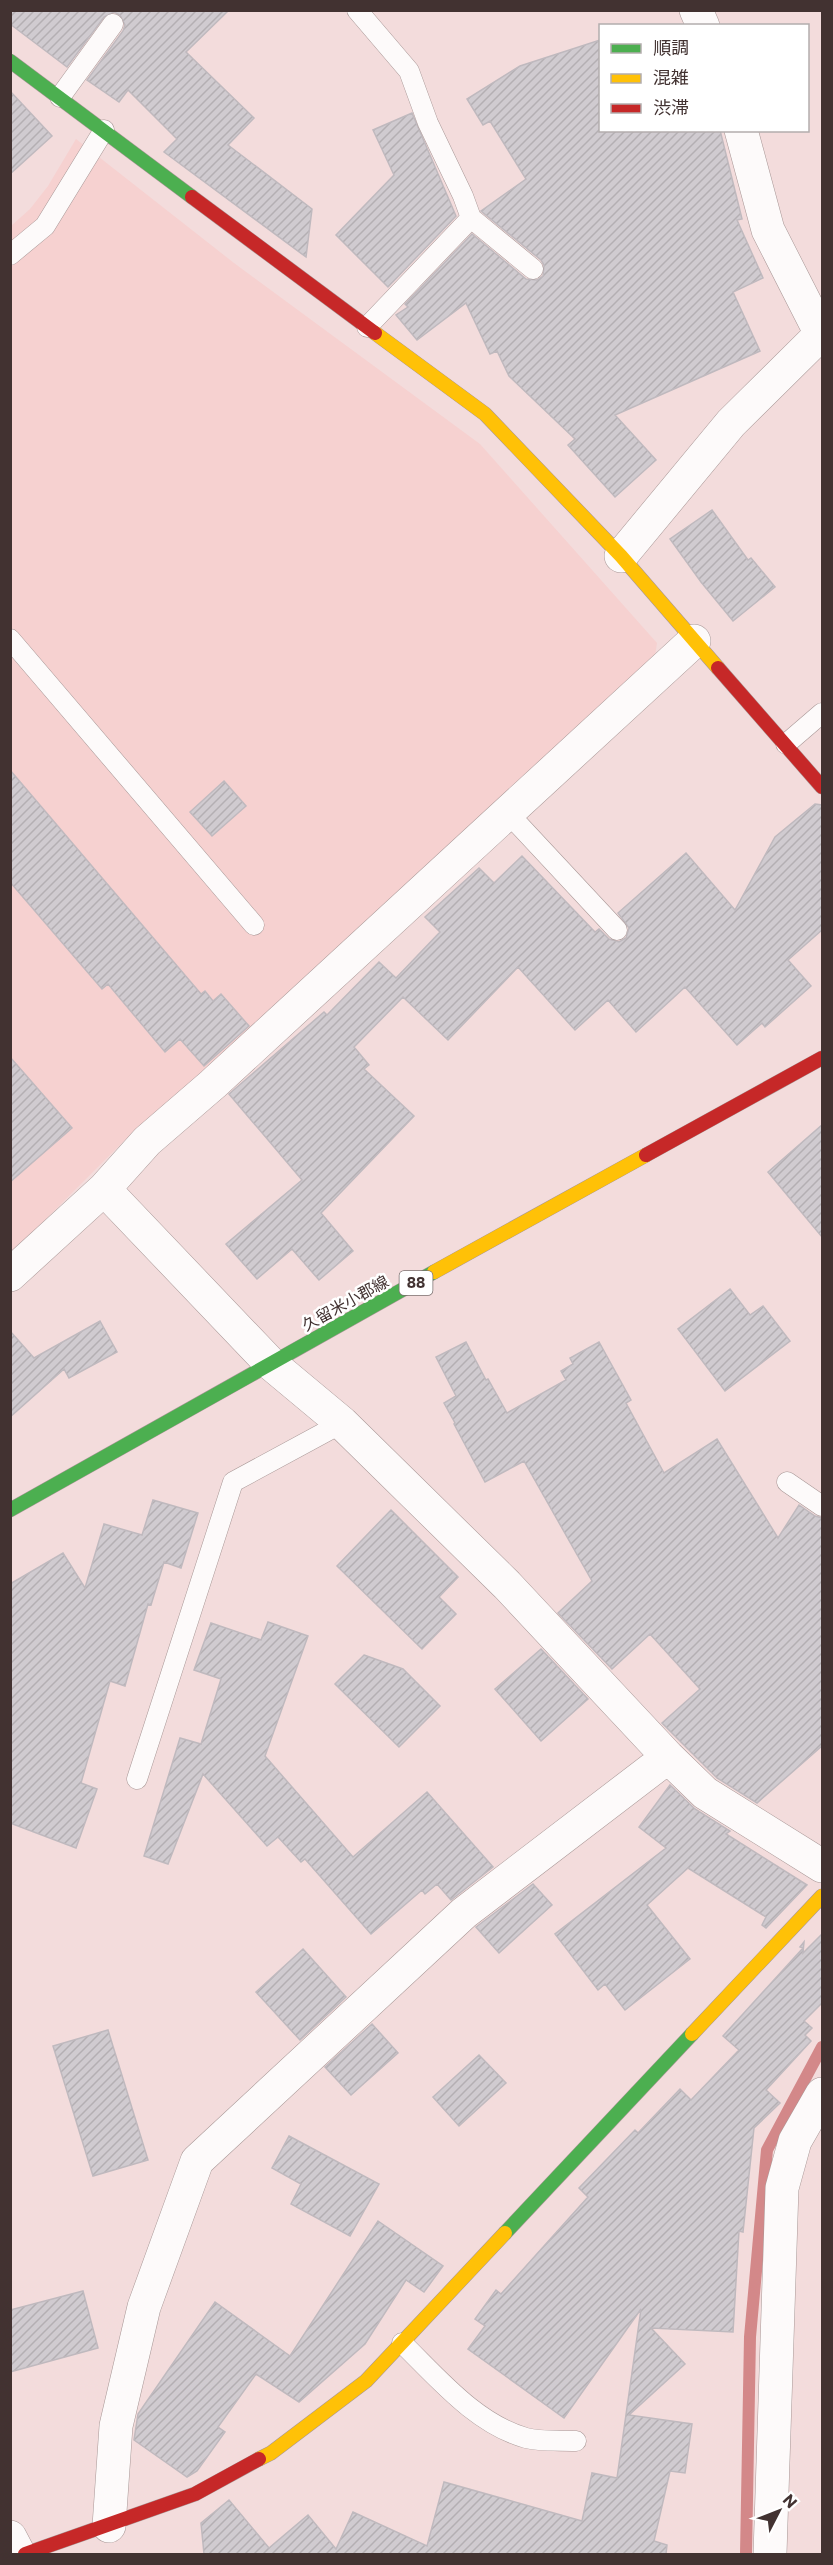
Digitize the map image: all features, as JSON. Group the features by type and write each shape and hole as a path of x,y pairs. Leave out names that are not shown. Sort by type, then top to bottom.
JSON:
{"street":[{"path":"696,10 702,24"},
{"path":"12,63 485,414 621,556 822,787"},
{"path":"621,556 731,423 822,334 768,230 742,132"},
{"path":"10,1275 104,1189 147,1141 213,1084 694,642"},
{"name":"久留米小郡線","path":"10,1510 270,1363 822,1058"},
{"path":"104,1189 270,1363 342,1423 507,1585 668,1757 705,1793 822,1866"},
{"path":"109,2526 116,2426 144,2307 197,2161 464,1913 668,1757"},
{"path":"25,2554 195,2494 271,2453 366,2381 822,1896"},
{"path":"770,2554 782,2188 795,2141 822,2094"},
{"path":"10,2537 19,2554"}],"lane":[{"path":"357,10 409,71 428,123 471,218 532,269"},
{"path":"60,97 113,24"},
{"path":"10,255 45,226 104,130"},
{"path":"367,327 471,218"},
{"path":"10,639 254,925"},
{"path":"786,744 822,713"},
{"path":"507,812 617,930"},
{"path":"137,1779 233,1482 342,1423"},
{"path":"787,1482 822,1506"},
{"path":"402,2343 464,2402 504,2431 528,2439 576,2441"}],"shaded area":[{"path":"76,139 234,263 480,444 657,643 655,656 251,1035 126,1139 11,1254 11,226 30,209 48,186"}],"building":[{"path":"10,10 229,10 186,52 254,118 228,145 312,209 306,257 164,152 177,139 128,90 119,102 87,80 123,31 125,25 120,15 114,12 104,17 67,67 10,24"},
{"path":"599,40 599,132 720,132 742,219 737,220 763,278 733,292 760,351 615,415 656,460 615,497 568,445 575,439 509,376 497,351 490,354 466,303 417,340 396,315 408,307 405,304 472,234 526,279 537,280 543,276 544,265 541,260 481,211 526,179 490,121 483,125 467,99 520,66"},
{"path":"10,91 52,136 10,174"},
{"path":"412,113 456,216 388,287 336,235 394,175 373,130"},
{"path":"712,510 748,560 751,558 775,587 733,621 670,539"},
{"path":"10,770 201,994 205,991 213,1001 221,994 249,1026 204,1066 180,1039 165,1052 108,984 102,989 10,882"},
{"path":"224,781 246,806 212,836 190,812"},
{"path":"815,804 822,805 822,930 788,960 811,986 765,1027 762,1023 737,1045 685,987 636,1032 608,1000 575,1030 518,967 448,1040 403,997 354,1047 369,1065 364,1069 414,1116 321,1213 353,1251 319,1280 292,1249 257,1279 226,1244 302,1180 229,1094 324,1012 327,1015 379,962 396,978 440,932 425,917 479,868 494,883 522,856 595,932 599,929 609,939 619,942 626,938 629,928 618,913 686,853 735,910 775,837"},
{"path":"10,1057 72,1128 10,1182"},
{"path":"822,1125 822,1237 768,1172"},
{"path":"730,1289 750,1315 763,1306 790,1341 725,1391 678,1329"},
{"path":"100,1321 117,1352 69,1378 64,1369 10,1417 10,1331 34,1358"},
{"path":"466,1342 507,1413 566,1380 561,1371 573,1364 570,1358 599,1342 631,1400 626,1403 664,1473 717,1439 778,1538 799,1505 822,1518 822,1746 757,1803 717,1778 662,1723 700,1689 650,1634 612,1669 558,1613 592,1581 524,1461 485,1482 454,1424 444,1403 456,1396 436,1357"},
{"path":"153,1500 198,1513 181,1568 164,1562 151,1605 148,1604 125,1686 110,1681 81,1783 97,1789 76,1848 10,1823 10,1584 63,1553 85,1588 104,1524 142,1535"},
{"path":"391,1510 458,1577 439,1597 456,1614 422,1649 337,1566"},
{"path":"268,1622 308,1636 265,1756 353,1857 427,1792 493,1867 451,1900 437,1884 425,1894 422,1890 371,1934 305,1859 301,1862 278,1837 267,1846 203,1774 168,1864 144,1856 180,1738 201,1744 221,1679 194,1670 211,1623 261,1640"},
{"path":"541,1649 588,1699 541,1741 495,1689"},
{"path":"364,1655 403,1669 440,1706 399,1747 335,1684"},
{"path":"670,1785 695,1809 730,1831 726,1834 807,1885 766,1928 762,1925 766,1917 688,1868 647,1905 690,1959 625,2010 605,1984 598,1990 555,1934 666,1848 639,1827"},
{"path":"533,1884 552,1905 499,1953 476,1927"},
{"path":"822,1934 822,2003 804,2021 812,2028 805,2035 811,2041 766,2090 780,2103 754,2128 743,2232 739,2231 733,2332 651,2328 685,2364 629,2415 692,2424 685,2473 670,2471 654,2541 667,2545 666,2554 204,2554 201,2523 229,2500 269,2548 308,2515 336,2549 353,2512 427,2546 444,2482 582,2521 592,2473 617,2478 641,2309 564,2418 468,2349 485,2326 475,2319 496,2290 501,2294 588,2197 579,2188 635,2130 638,2133 680,2089 691,2100 739,2050 723,2036 803,1948 800,1947 804,1942 803,1953"},
{"path":"303,1949 346,1997 300,2040 256,1992"},
{"path":"372,2024 398,2053 351,2095 325,2067"},
{"path":"108,2030 148,2160 93,2176 53,2046"},
{"path":"479,2055 506,2083 459,2126 433,2097"},
{"path":"289,2136 379,2184 350,2236 291,2204 301,2184 272,2168"},
{"path":"378,2221 443,2266 424,2292 406,2280 365,2344 299,2402 256,2374 218,2427 225,2432 197,2471 187,2477 134,2440 138,2414 215,2302 290,2356"},
{"path":"83,2291 98,2348 10,2372 10,2310"}],"waterway":[{"path":"746,2554 750,2337 767,2150 822,2047"}],"traffic: fast":[{"path":"10,61 192,197"},
{"path":"10,1510 434,1272"},
{"path":"505,2233 692,2034"}],"traffic: slow":[{"path":"375,333 485,414 621,556 718,668"},
{"path":"434,1272 646,1155"},
{"path":"692,2034 822,1896"},
{"path":"259,2459 271,2453 366,2381 505,2233"}],"traffic: jam":[{"path":"192,197 375,333"},
{"path":"718,668 822,787"},
{"path":"646,1155 822,1058"},
{"path":"25,2554 195,2494 259,2459"}]}
